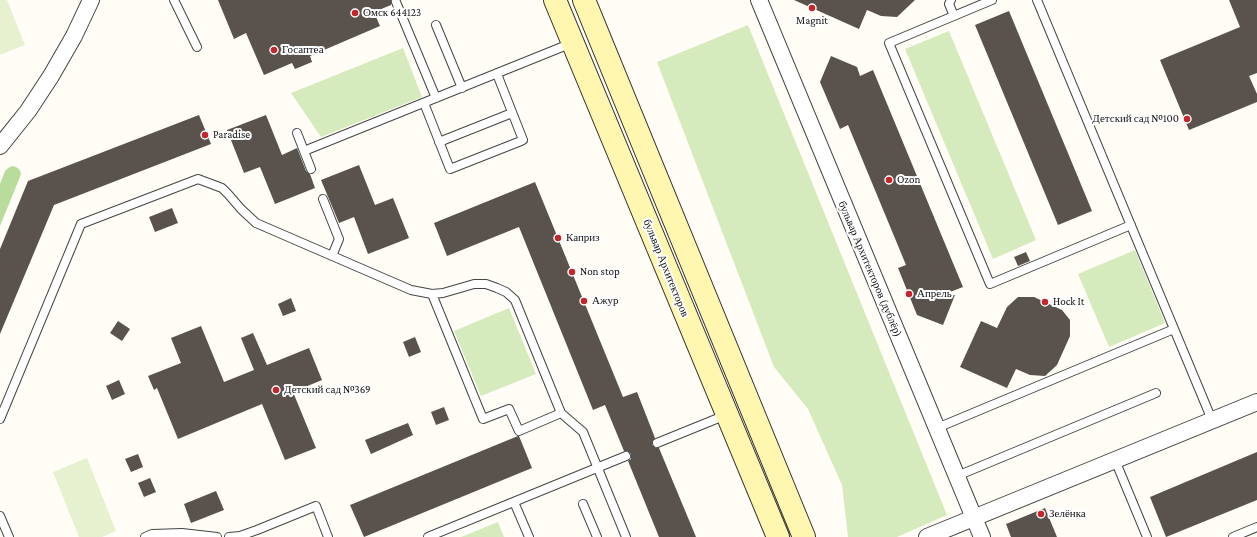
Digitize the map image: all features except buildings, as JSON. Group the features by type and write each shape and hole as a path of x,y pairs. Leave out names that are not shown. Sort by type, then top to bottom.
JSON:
{"main road":[{"name":"бульвар Архитекторов","path":"555,0 778,537"},
{"path":"584,0 804,537"}],"street":[{"path":"0,146 28,111 51,76 74,36 91,0"},
{"name":"бульвар Архитекторов (дублёр)","path":"759,0 982,537"},
{"path":"927,537 1257,402"}],"lane":[{"path":"174,0 197,47"},
{"path":"951,0 949,4 954,16"},
{"path":"992,0 889,43 990,284 1131,225"},
{"path":"1038,0 1212,420"},
{"path":"396,2 436,98"},
{"path":"436,25 462,88"},
{"path":"304,151 573,42"},
{"path":"424,103 450,169 514,144 523,140 497,74"},
{"path":"439,142 512,113"},
{"path":"297,133 311,169"},
{"path":"0,419 81,224 198,179 222,188 256,223 411,290 432,294 443,293 474,284 486,284 506,292 515,300 561,413 584,432 626,537"},
{"path":"323,199 339,240 332,256"},
{"path":"432,294 483,419 509,408 518,431 561,413"},
{"path":"937,428 1174,329"},
{"path":"957,476 1156,393"},
{"path":"657,443 727,414"},
{"path":"428,537 626,456"},
{"path":"1115,460 1147,537"},
{"path":"514,502 528,537"},
{"path":"583,504 597,537"},
{"path":"229,537 258,534 316,506 328,537"},
{"path":"0,516 9,537"},
{"path":"1233,537 1257,527"},
{"path":"145,537 152,534 182,533 217,537"}],"green space":[{"path":"0,0 7,0 25,45 0,55"},
{"path":"748,25 947,515 897,537 848,537 842,485 808,409 774,367 657,62"},
{"path":"949,31 1036,240 993,259 905,49"},
{"path":"403,48 422,97 321,137 291,93"},
{"path":"12,166 19,169 21,173 0,226 0,184 5,171"},
{"path":"1135,250 1165,323 1109,347 1078,274"},
{"path":"509,308 536,374 481,396 454,331"},
{"path":"87,458 116,531 102,537 79,537 53,472"},
{"path":"498,522 504,537 461,537"}],"place":[{"name":"Magnit","path":"812,8"},
{"name":"Омск 644123","path":"355,13"},
{"name":"Госаптеа","path":"274,50"},
{"name":"Детский сад №100","path":"1187,119"},
{"name":"Paradise","path":"205,135"},
{"name":"Ozon","path":"889,180"},
{"name":"Каприз","path":"558,238"},
{"name":"Non stop","path":"572,272"},
{"name":"Апрель","path":"909,294"},
{"name":"Ажур","path":"584,301"},
{"name":"Hock It","path":"1045,302"},
{"name":"Детский сад №369","path":"276,390"},
{"name":"Зелёнка","path":"1041,514"}]}
